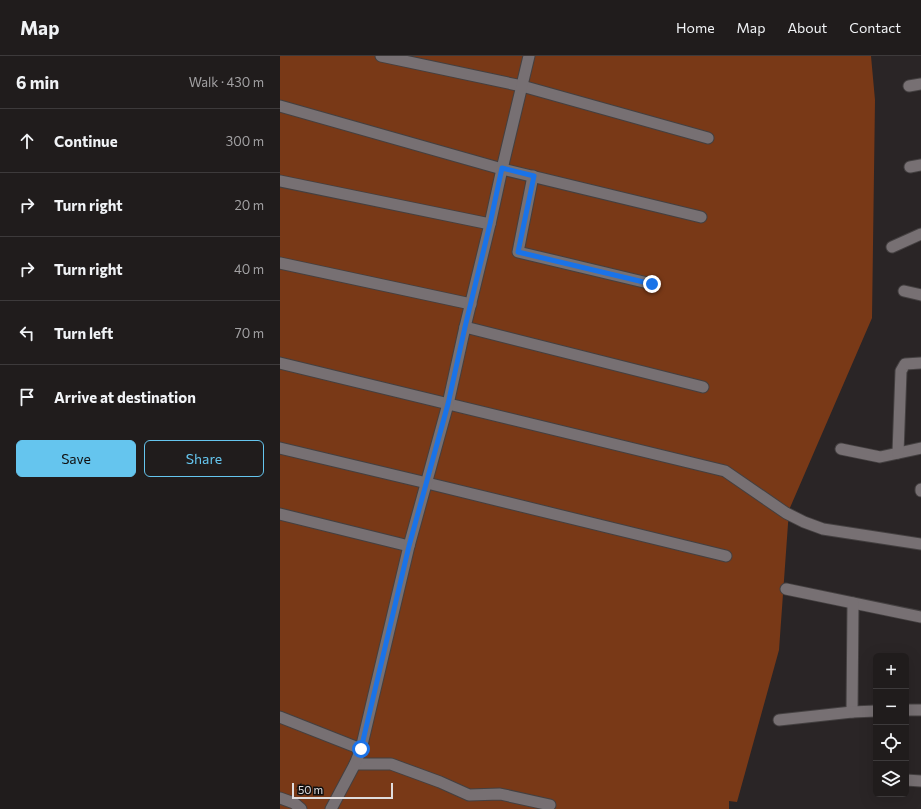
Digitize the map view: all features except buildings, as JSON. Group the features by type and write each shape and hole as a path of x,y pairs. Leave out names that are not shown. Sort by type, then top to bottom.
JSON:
{"street":[{"path":"381,56 522,86 708,138"},
{"path":"331,809 355,764 361,749 409,546 448,404 529,56"},
{"path":"909,86 921,84"},
{"path":"280,106 502,168 701,217"},
{"path":"534,176 518,252 652,284"},
{"path":"280,181 490,224"},
{"path":"892,247 921,234"},
{"path":"280,262 471,304"},
{"path":"904,291 921,295"},
{"path":"465,327 703,387"},
{"path":"280,363 725,471 786,513 804,522 823,529 921,544"},
{"path":"898,453 901,371 905,364 921,363"},
{"path":"280,448 726,556"},
{"path":"841,449 880,458 921,448"},
{"path":"280,514 409,546"},
{"path":"786,589 921,617"},
{"path":"852,712 853,603"},
{"path":"909,710 921,710"},
{"path":"779,720 873,711"},
{"path":"280,717 361,749"},
{"path":"355,764 391,764 440,782 469,795 500,794 550,805"},
{"path":"909,780 921,782"},
{"path":"280,798 294,803 301,809"}],"shaded area":[{"path":"280,56 871,56 875,100 872,318 789,510 779,650 737,802 729,801 729,809 280,809"}],"route":[{"path":"361,749 409,546 448,404 502,168 534,176 518,252 652,284"}]}
